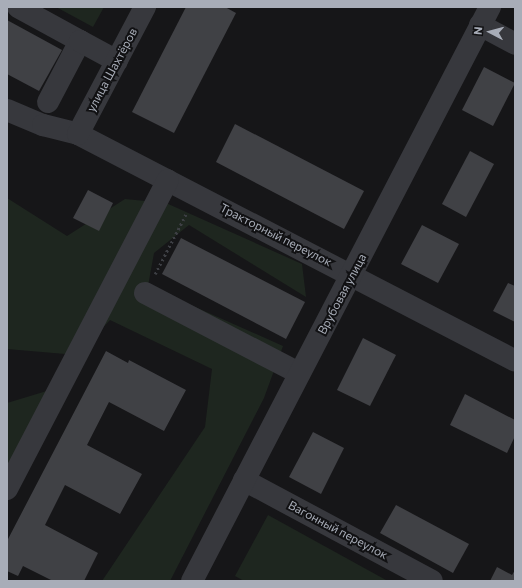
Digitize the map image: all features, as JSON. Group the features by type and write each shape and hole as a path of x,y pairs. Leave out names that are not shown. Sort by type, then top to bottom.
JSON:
{"street":[{"path":"18,7 117,61"},
{"name":"улица Шахтёров","path":"78,134 145,7"},
{"path":"485,16 515,44"},
{"name":"Врубовая улица","path":"199,579 244,480 299,373 353,275 485,16"},
{"path":"48,102 80,41"},
{"name":"Тракторный переулок","path":"7,110 43,125 78,134 353,275 515,361"},
{"path":"7,489 168,180"},
{"path":"145,293 299,373"},
{"name":"Вагонный переулок","path":"244,480 409,576 432,581"}],"path":[{"path":"158,199 193,218"},
{"path":"145,293 186,214"}],"shaded area":[{"path":"56,7 104,7 93,27"},
{"path":"7,198 67,236 125,199 166,203 302,264 306,297 189,225 154,253 148,286 283,346 264,398 170,581 102,581 205,427 212,369 110,320 77,355 7,349"},
{"path":"50,390 7,487 7,403"},
{"path":"268,515 386,581 244,581 235,576"}],"building":[{"path":"186,7 225,7 236,13 174,133 132,112"},
{"path":"7,20 62,50 39,91 7,74"},
{"path":"484,67 515,83 493,126 462,110"},
{"path":"235,124 364,191 344,229 216,162"},
{"path":"470,151 494,164 466,217 442,204"},
{"path":"88,190 113,203 99,231 73,218"},
{"path":"422,225 459,244 438,283 401,264"},
{"path":"181,238 305,302 286,339 162,274"},
{"path":"508,283 515,286 515,322 493,311"},
{"path":"363,338 396,355 370,406 337,390"},
{"path":"106,351 128,363 129,360 186,390 164,431 109,402 87,445 142,474 120,514 65,485 45,525 98,553 84,581 53,581 23,566 18,576 7,571 7,541"},
{"path":"465,394 515,420 515,436 507,453 450,425"},
{"path":"313,432 344,448 321,494 289,477"},
{"path":"396,505 469,544 453,573 380,533"},
{"path":"497,567 512,575 515,570 515,581 490,581"}]}
